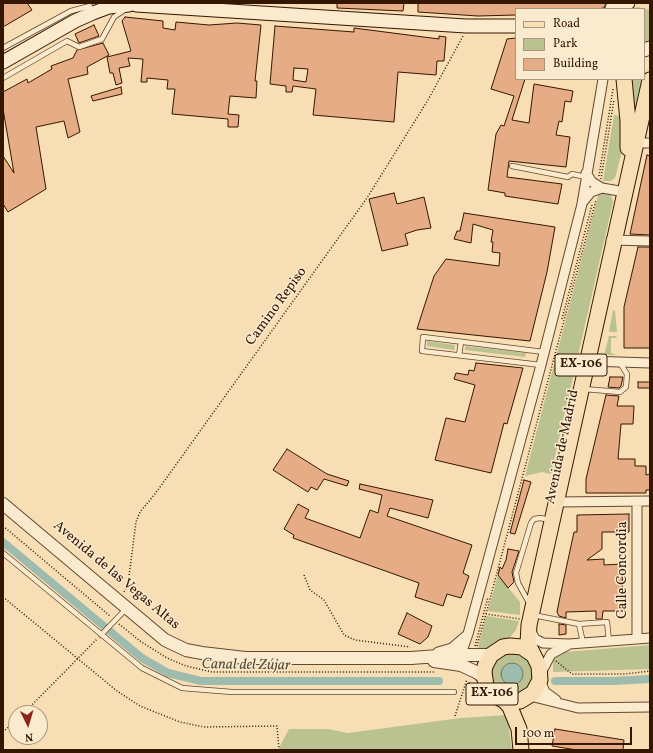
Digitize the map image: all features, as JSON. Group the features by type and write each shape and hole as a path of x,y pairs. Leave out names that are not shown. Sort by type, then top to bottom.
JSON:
{"main road":[{"path":"183,3 208,8"},
{"path":"3,62 89,4"},
{"path":"73,16 109,6 133,4 466,26 515,26"},
{"name":"Avenida de Madrid","path":"622,191 643,143 650,80"},
{"name":"Avenida de Madrid","path":"510,646 528,615 622,191 629,137 620,83"},
{"name":"Avenida de Madrid","path":"550,520 557,502 582,389 611,240"},
{"name":"EX-106","path":"505,702 520,701 528,697 536,689 540,677 539,666 528,644 528,615"},
{"path":"491,655 496,650 510,646 522,647 532,654"},
{"name":"EX-106","path":"491,655 485,666 484,678 491,693 510,707 519,729"},
{"name":"EX-106","path":"521,750 519,729 521,712 528,697"}],"street":[{"path":"484,678 478,673 467,657 468,634 541,364 582,204 603,80"},
{"path":"586,175 600,188 622,191"},
{"path":"582,204 587,196 600,188"},
{"path":"611,240 650,241"},
{"path":"588,361 650,363"},
{"path":"557,502 650,502"},
{"name":"Calle Concordia","path":"636,639 637,502"},
{"name":"Avenida de las Vegas Altas","path":"3,504 165,640 186,650 245,658 361,657 411,653 467,657 491,655"},
{"path":"528,615 533,636 538,641 569,644 650,638"},
{"path":"411,653 444,651 460,642 468,634"},
{"path":"568,706 545,692 540,677 551,654 569,644"},
{"path":"528,697 587,709 650,707"}],"lane":[{"path":"3,78 67,42 79,47 102,39 114,17 133,4"},
{"path":"3,48 73,16"},
{"path":"512,166 568,177 572,174 586,175"},
{"path":"541,364 422,351 424,337 544,352"},
{"path":"459,355 461,342"},
{"path":"582,389 620,392 626,387 627,374 619,362"},
{"path":"550,520 534,519 531,523 516,572 528,615 579,624 608,622 609,641"},
{"path":"3,553 142,668 182,688 232,692 454,692"},
{"path":"101,635 113,621 123,604"},
{"path":"579,624 583,643"}],"path":[{"name":"Camino Repiso","path":"123,604 128,584 136,522 140,512 155,494 367,198 428,100 461,42 466,26"},
{"path":"467,657 486,614 600,188 620,83"},
{"path":"3,526 113,621 167,658 186,666 212,672 439,672"},
{"path":"304,575 310,590 324,600 344,635 355,640 411,653"},
{"path":"3,597 117,691 140,706 180,722 204,727 277,726 279,750"},
{"path":"486,614 528,615"},
{"path":"32,705 101,635"},
{"path":"551,654 561,666 572,674 625,674 650,671"},
{"path":"455,716 468,677"}],"green space":[{"path":"645,9 650,10 650,41 645,44"},
{"path":"628,80 643,80 634,119"},
{"path":"614,115 620,116 623,138 621,155 615,178 611,181 603,181"},
{"path":"599,192 610,192 613,202 551,474 542,472 525,476"},
{"path":"613,310 615,311 617,332 609,332"},
{"path":"609,336 616,336 617,338 611,338 611,353 617,355 604,355"},
{"path":"427,341 455,345 454,350 427,346"},
{"path":"465,346 526,353 525,357 465,350"},
{"path":"498,575 520,602 520,615 488,611"},
{"path":"486,616 519,621 516,630 506,642 488,651 477,652"},
{"path":"650,645 650,669 553,672 553,660 565,652"},
{"path":"512,652 524,656 530,662 534,674 530,686 524,692 512,696 500,692 494,686 490,674 494,662 500,656"},
{"path":"507,715 512,750 279,750 289,729 328,729 348,733 461,718"}],"shaded area":[{"path":"512,663 520,666 523,674 520,682 512,685 504,682 501,674 504,666"}],"building":[{"path":"3,3 27,3 32,10 3,27"},
{"path":"337,3 404,3 403,11 337,8"},
{"path":"418,3 606,3 604,8 515,8 515,15 478,16 418,12"},
{"path":"125,17 163,21 163,28 175,30 176,22 209,25 237,23 261,25 255,81 257,81 256,98 230,96 228,114 239,115 238,127 228,127 228,119 172,114 175,89 167,89 168,80 147,78 147,82 141,82 143,59 128,58 130,66 119,68 122,83 116,85 113,73 110,73 107,57 131,51 122,21"},
{"path":"94,25 99,36 79,43 75,34"},
{"path":"275,26 354,32 354,28 439,39 439,36 446,37 444,61 437,61 436,75 398,72 394,122 313,115 316,89 293,86 292,92 286,92 286,86 270,84","holes":["294,68 308,69 306,82 293,80"]},
{"path":"515,38 515,80 525,80 512,120 529,123 534,84 573,91 571,102 565,101 562,122 559,121 556,135 570,137 566,167 509,161 507,177 562,184 558,204 505,196 505,193 488,190 496,134 501,125 504,126 514,96 491,89 507,39"},
{"path":"103,43 109,55 87,67 88,74 68,79 80,132 68,138 64,121 36,127 46,189 8,212 3,204 3,156 14,173 3,109 3,92 27,79 28,83 52,69 51,66 73,58 77,50"},
{"path":"121,87 122,94 93,101 91,96"},
{"path":"647,155 650,156 650,235 630,234"},
{"path":"394,193 397,204 424,197 431,228 405,234 408,245 382,251 369,199"},
{"path":"464,213 555,227 547,272 530,341 417,329 434,276 446,259 499,266 500,253 492,252 493,242 491,242 493,230 473,224 471,243 454,239 457,231 460,231"},
{"path":"638,247 650,247 650,348 624,348 624,307"},
{"path":"476,363 523,368 507,424 504,423 491,473 435,460 446,418 465,422 475,385 454,379 456,373 468,375 469,370 474,371"},
{"path":"610,377 623,377 619,388 608,387"},
{"path":"638,382 650,382 650,388 638,388"},
{"path":"606,395 619,396 617,406 634,406 633,424 621,424 618,459 635,459 635,466 646,466 646,475 650,474 650,490 646,490 646,493 586,493 586,479"},
{"path":"287,449 327,474 349,481 347,486 324,479 317,490 311,487 308,492 273,470"},
{"path":"524,480 531,482 515,534 510,533"},
{"path":"360,484 433,500 428,518 390,508 387,516 472,545 463,573 469,576 461,598 447,594 443,606 415,597 419,583 293,538 294,535 284,529 298,504 309,510 305,518 360,538 370,510 378,513 382,495 359,489"},
{"path":"629,514 629,532 602,532 602,549 587,560 604,559 604,565 622,564 623,611 603,611 602,619 596,619 596,611 566,612 566,618 559,616 557,612 560,597 574,532 577,532 577,515"},
{"path":"508,549 519,551 512,572 514,582 508,588 498,575 500,567 502,569 506,560"},
{"path":"407,613 432,626 428,637 420,644 398,634"},
{"path":"559,624 566,625 566,634 559,635"},
{"path":"555,729 624,740 623,750 577,750 552,746"}],"waterway":[{"name":"Canal del Zújar","path":"3,542 142,658 168,673 201,681 439,681"},
{"name":"Canal del Zújar","path":"555,681 613,681 650,679"}]}
